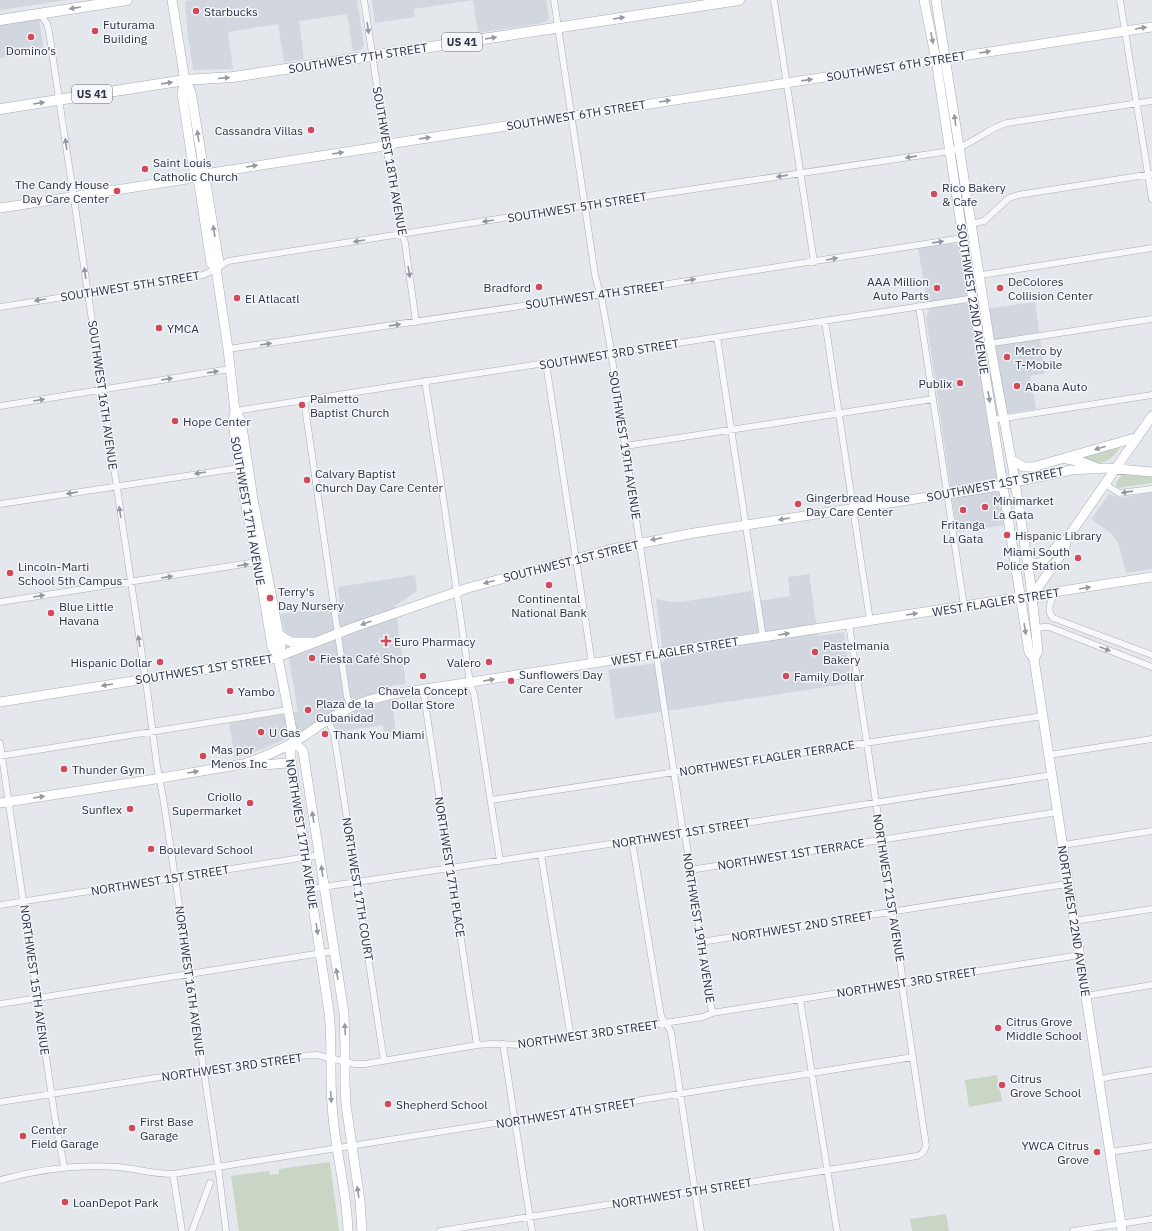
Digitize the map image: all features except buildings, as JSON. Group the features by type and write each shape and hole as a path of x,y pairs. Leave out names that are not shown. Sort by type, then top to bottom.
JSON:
{"main road":[{"path":"0,20 128,0"},
{"name":"SOUTHWEST 17TH AVENUE","path":"172,0 185,80 182,93 193,166 200,175 219,263 216,269 236,411 241,420 249,476 281,646 278,657"},
{"name":"SOUTHWEST 7TH STREET","path":"0,109 185,80 232,77 739,0"},
{"name":"SOUTHWEST 22ND AVENUE","path":"924,0 936,60 1020,598"},
{"name":"SOUTHWEST 22ND AVENUE","path":"936,0 990,344 1012,460 1032,596"},
{"name":"SOUTHWEST 6TH STREET","path":"0,208 395,143 1152,27"},
{"name":"SOUTHWEST 17TH AVENUE","path":"236,411 233,422 239,468 272,647 278,657 294,742"},
{"path":"1028,561 1035,564 1041,564 1057,546 1066,540 1152,416"},
{"path":"1012,460 1019,465 1028,468 1066,459 1138,437"},
{"path":"1066,459 1082,462 1096,468"},
{"path":"239,468 243,469 249,476"},
{"name":"SOUTHWEST 1ST STREET","path":"0,702 278,657 338,633 457,591 575,558 694,532 1002,485 1063,471 1115,468 1152,472"},
{"path":"1032,596 1064,549 1066,540"},
{"path":"257,562 260,561 264,555"},
{"name":"WEST FLAGLER STREET","path":"4,802 160,778 250,762 275,752 294,742 351,707 382,697 1152,578"},
{"name":"NORTHWEST 22ND AVENUE","path":"1032,596 1038,650 1034,659"},
{"name":"NORTHWEST 22ND AVENUE","path":"1020,598 1029,652 1034,659 1122,1227"},
{"path":"279,635 291,642 315,642"},
{"name":"NORTHWEST 17TH AVENUE","path":"348,1231 346,1203 332,1116 330,1021 290,753 294,742 303,751 344,1013 346,1046 346,1105 360,1201 362,1231"},
{"path":"250,762 262,765 287,763 292,766"}],"street":[{"name":"SOUTHWEST 18TH AVENUE","path":"364,0 386,145 416,322"},
{"name":"SOUTHWEST 19TH AVENUE","path":"554,0 595,275 611,354 656,654"},
{"path":"774,0 814,262"},
{"path":"1120,0 1150,174 1152,199"},
{"name":"SOUTHWEST 16TH AVENUE","path":"40,14 48,28 160,778"},
{"name":"SOUTHWEST 5TH STREET","path":"0,307 203,275 216,269 228,260 950,151 959,149 1007,123 1152,101"},
{"path":"971,224 984,221 1009,198 1018,195 1150,174"},
{"name":"SOUTHWEST 4TH STREET","path":"228,349 814,262 963,238"},
{"path":"969,276 1152,248"},
{"name":"SOUTHWEST 3RD STREET","path":"236,411 983,297"},
{"path":"918,306 964,606"},
{"path":"980,345 1152,319"},
{"path":"825,321 870,621"},
{"path":"717,337 763,638"},
{"path":"546,363 592,664"},
{"path":"0,406 230,369"},
{"path":"425,381 470,683 474,694 500,861"},
{"path":"992,420 1152,395"},
{"path":"624,446 933,399"},
{"path":"304,400 347,697 351,707"},
{"path":"0,504 239,468"},
{"path":"1105,484 1120,493 1152,489"},
{"path":"0,602 257,562"},
{"path":"1054,593 1049,608 1053,618 1152,656"},
{"name":"NORTHWEST 21ST AVENUE","path":"848,624 926,1145 924,1152"},
{"path":"1035,629 1049,627 1152,667"},
{"name":"NORTHWEST 19TH AVENUE","path":"656,654 712,1013"},
{"name":"NORTHWEST 17TH PLACE","path":"423,690 477,1045"},
{"path":"1,756 287,710"},
{"name":"NORTHWEST FLAGLER TERRACE","path":"491,800 1043,716"},
{"name":"NORTHWEST 17TH COURT","path":"328,720 334,734 384,1061"},
{"path":"1049,755 1152,739"},
{"name":"NORTHWEST 15TH AVENUE","path":"0,743 4,802 23,901 64,1167"},
{"name":"NORTHWEST 1ST STREET","path":"310,889 1052,776"},
{"name":"NORTHWEST 16TH AVENUE","path":"160,778 218,1166 226,1231"},
{"name":"NORTHWEST 1ST TERRACE","path":"690,870 1058,812"},
{"path":"1063,845 1152,831"},
{"path":"632,841 661,1016 671,1032 701,1231"},
{"name":"NORTHWEST 1ST STREET","path":"0,905 320,855"},
{"path":"541,855 571,1038"},
{"name":"NORTHWEST 2ND STREET","path":"701,942 1060,885 1069,885"},
{"path":"1074,921 1152,909"},
{"path":"0,1004 334,951"},
{"name":"NORTHWEST 3RD STREET","path":"0,1102 304,1055 331,1058 359,1064 477,1045 503,1044 517,1046 703,1017 712,1013 1080,955"},
{"path":"1086,996 1152,985"},
{"path":"800,999 837,1231"},
{"path":"503,1044 532,1231"},
{"name":"NORTHWEST 4TH STREET","path":"0,1180 64,1167 105,1167 173,1174 913,1057"},
{"path":"1099,1080 1109,1076 1152,1070"},
{"path":"1110,1152 1152,1146"},
{"name":"NORTHWEST 5TH STREET","path":"440,1231 917,1156 924,1152"},
{"path":"173,1174 182,1231"},
{"path":"192,1231 210,1183"},
{"path":"1073,1231 1122,1227 1152,1219"}],"shaded area":[{"path":"0,0 67,0 0,10"},
{"path":"357,0 364,45 362,49 353,52 347,14 299,21 304,59 284,62 278,24 228,32 233,69 193,70 185,4 186,1"},
{"path":"372,0 473,0 414,9 415,17 375,23"},
{"path":"473,0 546,0 549,17 547,21 543,23 478,33"},
{"path":"39,19 44,51 0,58 0,25"},
{"path":"946,243 955,244 961,249 971,311 1035,302 1045,373 1030,376 1036,409 989,416 1005,525 957,532 926,317 929,312 918,248"},
{"path":"1152,492 1152,569 1126,573 1119,545 1112,534 1091,519 1109,494 1120,498"},
{"path":"809,574 818,636 844,632 852,683 615,719 608,670 664,662 656,599 681,602 751,591 753,602 790,596 788,577"},
{"path":"415,575 417,591 395,606 406,684 390,686 396,732 384,734 383,725 338,732 330,714 308,729 265,748 235,758 229,723 298,712 281,614 340,605 338,587"}],"green space":[{"path":"1120,445 1121,446 1113,457 1104,462 1089,461 1082,458"},
{"path":"1122,474 1152,477 1152,483 1118,488 1116,483"},
{"path":"997,1075 1002,1101 969,1107 965,1080"},
{"path":"330,1162 339,1231 239,1231 231,1176 269,1171 270,1175 279,1174 279,1169"},
{"path":"946,1214 949,1231 912,1231 910,1219"}],"place":[{"name":"Starbucks","path":"196,11"},
{"name":"Futurama Building","path":"95,31"},
{"name":"Domino's","path":"31,37"},
{"name":"Cassandra Villas","path":"311,130"},
{"name":"Saint Louis Catholic Church","path":"145,169"},
{"name":"The Candy House Day Care Center","path":"117,191"},
{"name":"Rico Bakery & Cafe","path":"934,194"},
{"name":"Bradford","path":"539,287"},
{"name":"AAA Million Auto Parts","path":"937,288"},
{"name":"DeColores Collision Center","path":"1000,288"},
{"name":"El Atlacatl","path":"237,298"},
{"name":"YMCA","path":"159,328"},
{"name":"Metro by T-Mobile","path":"1007,357"},
{"name":"Publix","path":"960,383"},
{"name":"Abana Auto","path":"1017,386"},
{"name":"Palmetto Baptist Church","path":"302,405"},
{"name":"Hope Center","path":"175,421"},
{"name":"Calvary Baptist Church Day Care Center","path":"307,480"},
{"name":"Gingerbread House Day Care Center","path":"798,504"},
{"name":"Minimarket La Gata","path":"985,507"},
{"name":"Fritanga La Gata","path":"963,510"},
{"name":"Hispanic Library","path":"1007,535"},
{"name":"Miami South Police Station","path":"1078,558"},
{"name":"Lincoln-Marti School 5th Campus","path":"10,573"},
{"name":"Continental National Bank","path":"549,585"},
{"name":"Terry's Day Nursery","path":"270,598"},
{"name":"Blue Little Havana","path":"51,613"},
{"name":"Euro Pharmacy","path":"386,641"},
{"name":"Pastelmania Bakery","path":"815,652"},
{"name":"Fiesta Café Shop","path":"312,658"},
{"name":"Hispanic Dollar","path":"160,662"},
{"name":"Valero","path":"489,662"},
{"name":"Chavela Concept Dollar Store","path":"423,676"},
{"name":"Family Dollar","path":"786,676"},
{"name":"Sunflowers Day Care Center","path":"511,681"},
{"name":"Yambo","path":"230,691"},
{"name":"Plaza de la Cubanidad","path":"308,710"},
{"name":"U Gas","path":"261,732"},
{"name":"Thank You Miami","path":"325,734"},
{"name":"Mas por Menos Inc","path":"203,756"},
{"name":"Thunder Gym","path":"64,769"},
{"name":"Criollo Supermarket","path":"250,803"},
{"name":"Sunflex","path":"130,809"},
{"name":"Boulevard School","path":"151,849"},
{"name":"Citrus Grove Middle School","path":"998,1028"},
{"name":"Citrus Grove School","path":"1002,1085"},
{"name":"Shepherd School","path":"388,1104"},
{"name":"First Base Garage","path":"132,1128"},
{"name":"Center Field Garage","path":"23,1136"},
{"name":"YWCA Citrus Grove","path":"1097,1152"},
{"name":"LoanDepot Park","path":"65,1202"}]}
